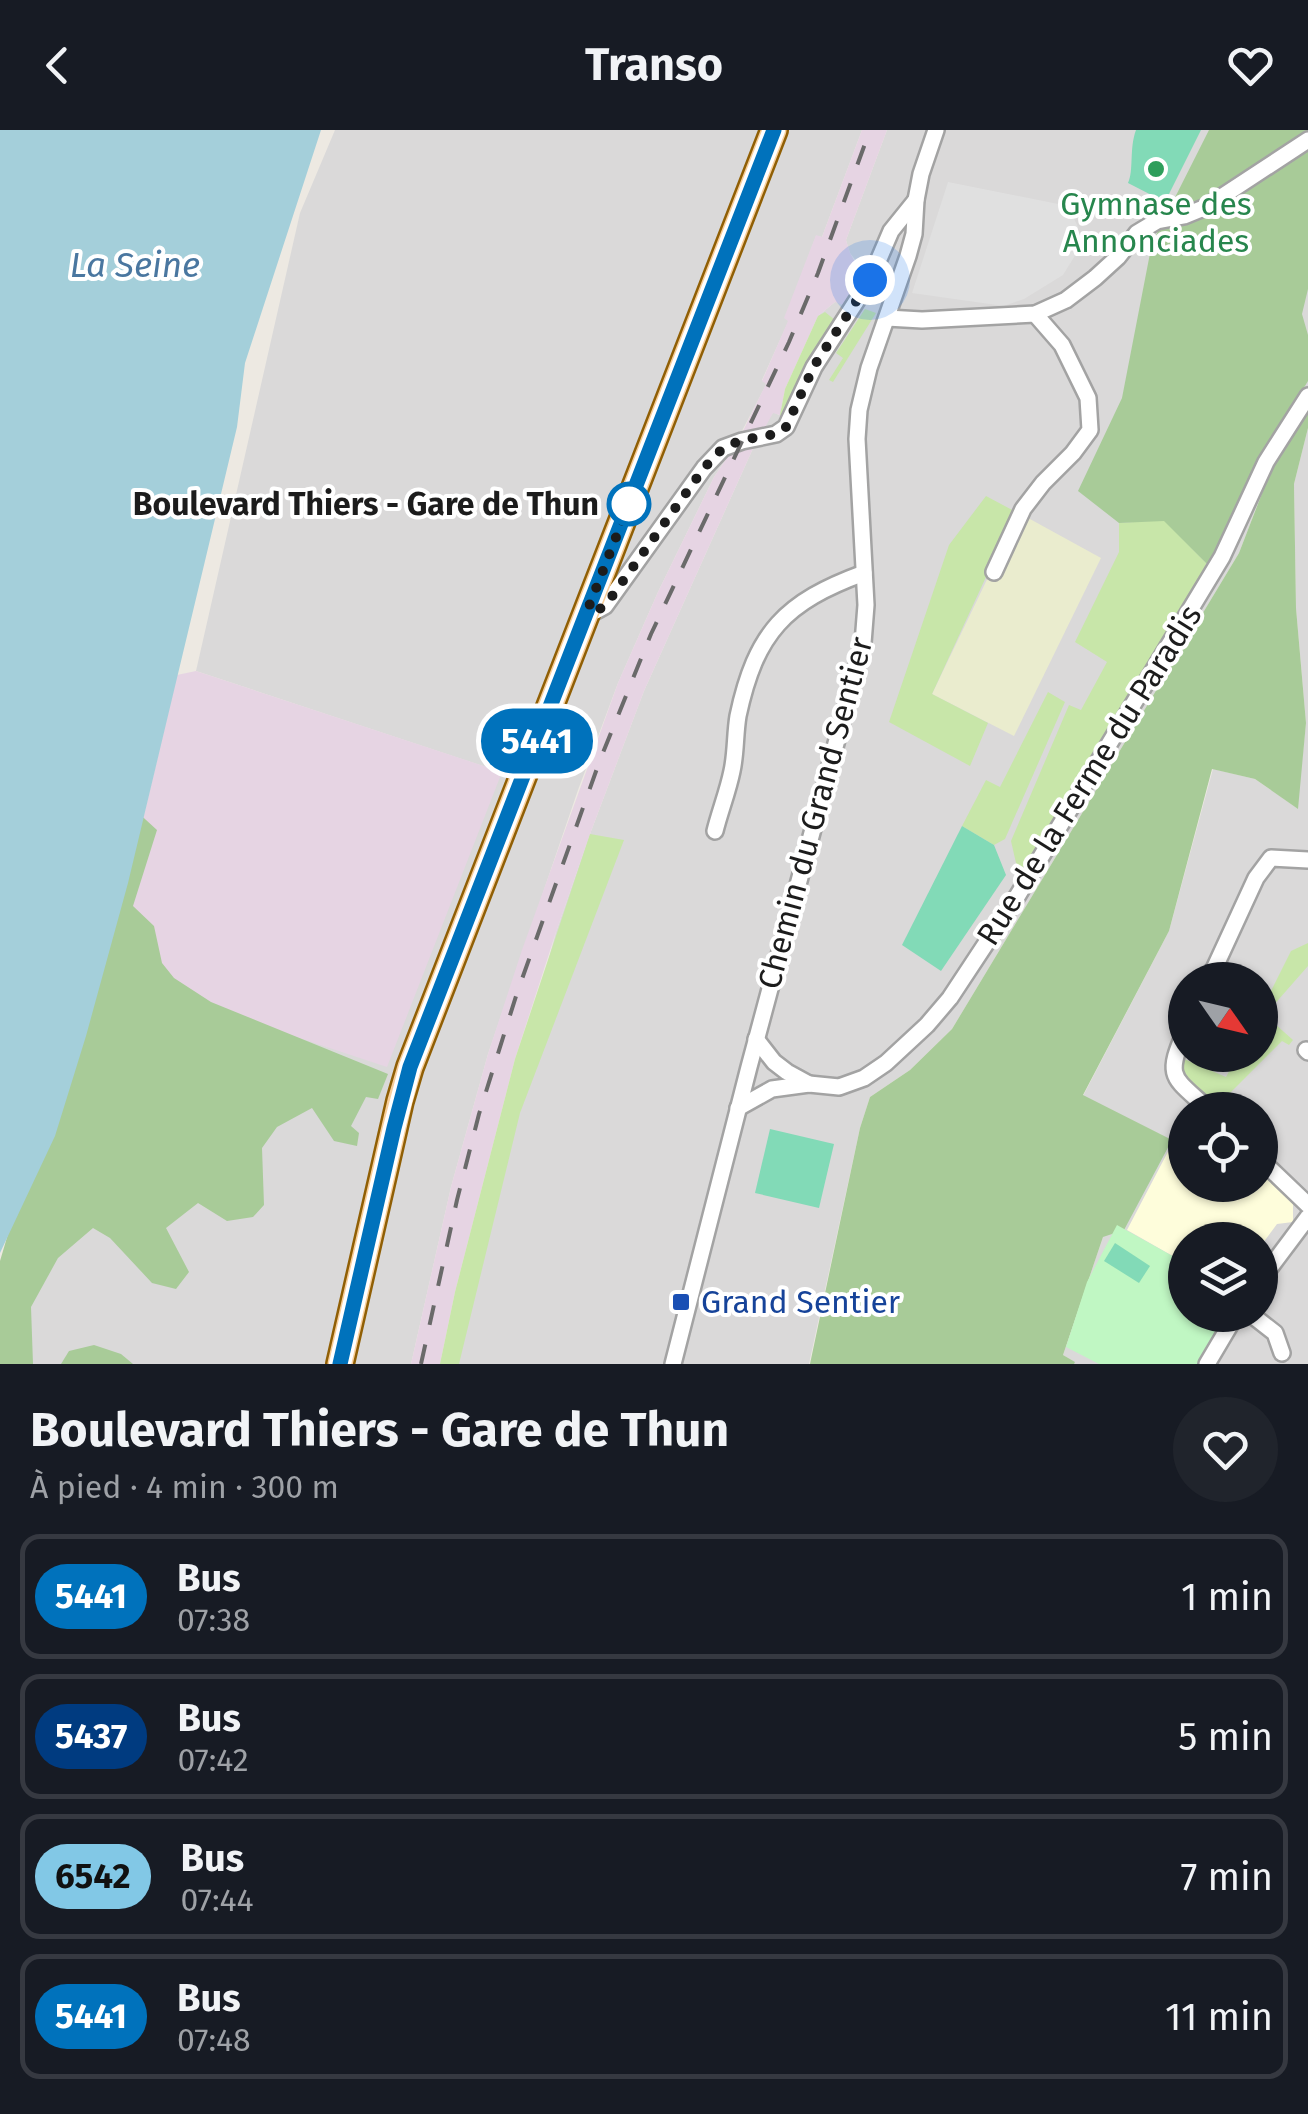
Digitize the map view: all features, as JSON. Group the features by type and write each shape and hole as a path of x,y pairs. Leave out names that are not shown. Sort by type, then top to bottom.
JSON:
{"main road":[{"path":"340,1364 388,1152 416,1050 774,130"}],"street":[{"name":"Chemin du Grand Sentier","path":"674,1364 756,1039 858,665 865,624 857,425 869,368 914,234 916,200 936,130"},
{"path":"887,318 1035,314 1066,300 1095,278 1137,233 1157,221 1184,216 1206,206 1308,140"},
{"path":"588,609 596,611 605,606 718,453 732,444 776,434 786,427 814,366 870,280 891,231 916,200"},
{"path":"994,572 1022,509 1090,430 1088,398 1062,346 1035,314"},
{"name":"Rue de la Ferme du Paradis","path":"738,1108 772,1089 809,1084 839,1087 864,1078 927,1026 950,998 1018,895 1222,557 1266,462 1308,396"},
{"path":"715,831 732,770 738,720 752,666 774,628 804,600 864,573"},
{"path":"1217,962 1256,878 1271,858 1308,860"},
{"path":"756,1039 774,1062 809,1084"},
{"path":"748,1072 774,1062"},
{"path":"748,1072 772,1089"},
{"path":"1174,1072 1175,1078 1189,1092"},
{"path":"1278,1176 1308,1205"},
{"path":"1278,1257 1308,1217"},
{"path":"1208,1360 1225,1332"},
{"path":"1274,1332 1282,1353"}],"shaded area":[{"path":"335,130 862,130 822,237 816,236 785,318 789,320 762,380 767,383 714,477 658,592 578,790 488,1054 451,1187 411,1364 0,1364 0,1275 501,772 196,671 300,213"},
{"path":"862,130 887,130 846,240 861,273 850,302 835,302 818,316 785,389 780,415 773,413 763,431 742,433 766,384 762,381 788,321 784,318 816,235 822,237"},
{"path":"887,130 1308,130 1308,411 1271,470 1239,553 952,1029 910,1070 870,1097 809,1364 440,1364 556,932 590,834 644,691 755,444 773,412 779,415 818,316 835,302 856,261 846,240"},
{"path":"948,182 1068,206 1078,227 1079,240 1076,254 1063,275 1024,299 1004,306 912,293"},
{"path":"1308,428 1308,1364 1074,1364 1063,1355 1103,1237 1168,1144 1168,1202 1278,1202 1278,1092 1168,1092 1168,1138 1083,1096 1169,931 1213,769 1255,779 1297,808 1306,723 1296,608 1294,484"},
{"path":"755,444 644,691 556,932 515,1059 440,1364 411,1364 451,1187 488,1054 618,683 714,477 731,452"},
{"path":"1019,513 1101,558 1014,736 932,694"},
{"path":"196,671 502,772 387,1067 103,973 177,675"},
{"path":"1168,1152 1168,1202 1278,1202 1278,1187 1293,1201 1293,1222 1168,1222 1168,1253 1127,1230"}],"green space":[{"name":"Gymnase des Annonciades","path":"1136,130 1201,130 1165,202 1128,183"},
{"path":"1209,130 1308,130 1308,289 1302,314 1308,335 1308,381 1256,467 1208,565 1164,521 1119,523 1078,491 1122,398 1152,243"},
{"path":"865,309 876,313 833,382 829,380 843,358 836,353"},
{"path":"825,312 835,320 783,417 780,415 785,389 818,316"},
{"path":"1308,411 1308,428 1294,484 1296,608 1306,723 1298,809 1255,779 1212,769 1169,931 1083,1095 1168,1138 1168,1148 1124,1230 1103,1237 1063,1355 1074,1364 810,1364 870,1097 910,1070 952,1029 1239,553 1271,470"},
{"path":"986,496 1016,512 932,694 988,723 970,766 889,722 949,545"},
{"path":"1164,520 1208,565 1019,876 1011,841 1069,705 1081,710 1107,662 1075,642 1119,552 1119,523"},
{"path":"1048,692 1065,702 1005,839 994,845 962,826 986,780 1000,787"},
{"path":"134,809 157,830 133,906 154,926 162,963 174,978 211,1002 388,1074 378,1099 366,1097 351,1126 359,1133 357,1146 334,1141 312,1108 277,1127 262,1148 264,1205 253,1217 227,1221 198,1203 166,1228 189,1272 176,1289 152,1283 110,1238 93,1228 58,1258 31,1307 33,1364 0,1364 0,1261"},
{"path":"962,826 994,845 1006,875 941,971 902,945"},
{"path":"590,834 624,840 520,1113 459,1364 440,1364 515,1059"},
{"path":"1308,943 1308,966 1278,1000 1278,977 1291,951"},
{"path":"1278,1027 1293,1040 1289,1045 1282,1041 1278,1045"},
{"path":"1184,1072 1214,1072 1226,1077 1229,1072 1251,1072 1231,1092 1201,1092"},
{"path":"770,1129 834,1144 819,1208 755,1193"},
{"path":"1117,1225 1168,1254 1168,1332 1217,1332 1200,1364 1099,1364 1066,1347 1087,1282"},
{"path":"1115,1243 1150,1266 1139,1283 1104,1261"},
{"path":"94,1345 121,1354 133,1364 61,1364 69,1351"}],"water":[{"name":"La Seine","path":"0,130 321,130 245,363 237,427 128,883 86,1036 55,1136 0,1253"}],"railway":[{"path":"421,1364 479,1114 517,993 600,760 651,634 789,342 870,130"}],"bus line":[{"name":"5441","path":"340,1364 410,1067 774,130"}],"place":[{"name":"Gymnase des Annonciades","path":"1156,169"},
{"name":"Boulevard Thiers - Gare de Thun","path":"629,504"},
{"name":"Grand Sentier","path":"681,1302"}],"route":[{"path":"629,504 588,609 596,611 605,606 704,468 723,448 776,434 786,427 814,366 870,280"}]}
